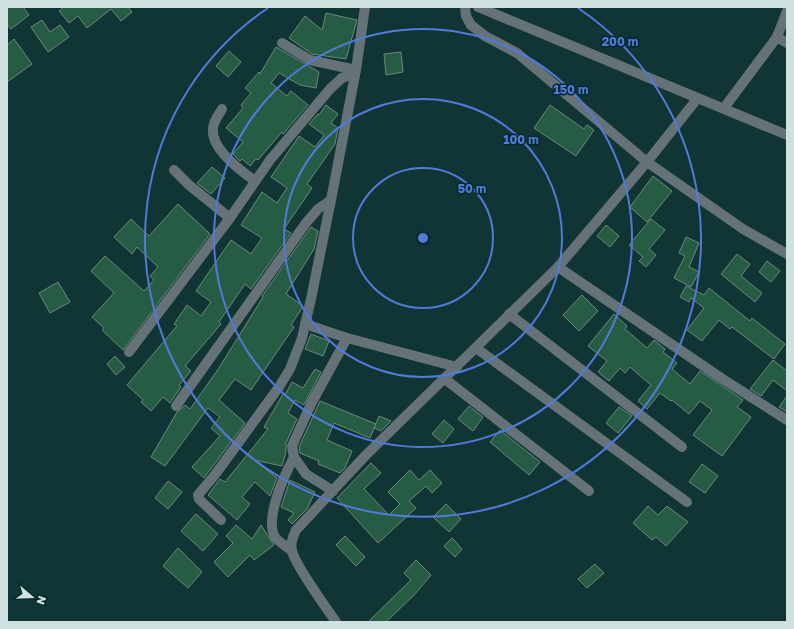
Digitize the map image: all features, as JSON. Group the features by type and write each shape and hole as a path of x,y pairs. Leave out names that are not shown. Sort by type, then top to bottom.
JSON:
{"street":[{"path":"221,520 199,499 198,495 214,476 279,387 290,369 305,324 332,200 365,7"},
{"path":"465,7 466,16 471,25 485,36 517,53 647,162 743,229 787,254"},
{"path":"478,7 787,135"},
{"path":"724,108 777,38 787,11"},
{"path":"777,38 787,43"},
{"path":"282,43 310,60 355,72"},
{"path":"129,352 230,218 270,160 330,89 342,78 355,72"},
{"path":"336,622 292,551 291,541 296,530 366,455 558,267 647,162 697,99"},
{"path":"222,109 215,121 213,135 224,154 233,165 255,181"},
{"path":"174,170 189,186 230,218"},
{"path":"176,406 306,223 318,209 332,200"},
{"path":"558,267 721,378 787,420"},
{"path":"509,314 682,447"},
{"path":"305,324 347,338 457,367"},
{"path":"333,491 306,474 294,457 292,446 312,402 347,338"},
{"path":"476,348 687,502"},
{"path":"445,379 589,491"},
{"path":"292,551 275,537 272,526 273,512 286,471 294,457"}],"building":[{"path":"7,7 23,7 29,15 11,29 7,24"},
{"path":"64,7 128,7 132,12 121,21 111,9 87,28 78,16 69,23 59,11"},
{"path":"326,13 357,20 346,59 312,54 289,38 305,16 322,30"},
{"path":"42,20 50,32 60,25 69,37 48,52 31,27"},
{"path":"14,39 32,64 7,82 7,45"},
{"path":"276,47 319,72 316,88 300,85 279,73 271,83 287,96 291,91 308,105 283,134 282,132 258,160 256,159 250,166 242,159 240,161 233,154 243,142 226,128 243,108 241,105 251,93 245,88 259,72 260,74"},
{"path":"229,51 241,62 228,77 216,66"},
{"path":"401,52 403,72 386,75 384,54"},
{"path":"326,105 338,114 331,123 338,128 335,144 307,184 312,188 284,229 291,233 251,289 245,284 219,322 221,324 185,366 191,371 179,385 181,387 170,403 163,397 151,411 141,402 143,400 127,385 177,326 174,324 187,305 201,316 211,302 196,291 231,240 251,254 262,238 241,225 262,192 277,203 287,188 271,177 299,136 315,147 324,135 309,124 318,114 319,115"},
{"path":"550,105 584,129 587,125 594,130 576,156 534,128"},
{"path":"212,167 225,178 211,194 197,183"},
{"path":"653,176 672,191 647,222 630,207"},
{"path":"178,204 210,234 123,350 102,330 104,328 92,317 114,293 91,271 105,256 144,291 154,280 150,276 158,267 137,247 132,254 114,237 131,219 149,236"},
{"path":"651,219 665,230 649,249 656,255 646,267 639,261 643,257 629,245"},
{"path":"606,225 619,236 610,247 597,236"},
{"path":"311,227 318,231 314,249 286,294 303,306 291,325 294,327 251,390 235,379 219,400 245,423 204,478 192,467 220,436 211,428 220,417 208,408 165,466 151,457 177,412 185,405 190,409 219,368 263,297 262,296"},
{"path":"686,237 699,243 689,267 699,272 691,287 674,278 685,256 679,253"},
{"path":"737,254 750,264 741,276 762,293 755,302 721,274"},
{"path":"767,261 780,271 771,282 759,272"},
{"path":"58,282 70,302 50,313 39,293"},
{"path":"686,286 704,295 709,288 750,321 752,318 785,344 774,359 732,327 730,329 719,320 702,341 687,330 704,308 691,298 689,302 680,297"},
{"path":"582,295 598,311 579,331 563,315"},
{"path":"614,314 627,326 625,329 647,348 654,340 665,349 663,352 677,363 672,369 690,384 700,371 743,400 737,407 751,417 722,456 693,435 712,410 700,401 689,414 672,400 671,401 660,393 647,409 638,401 651,385 630,367 625,373 620,368 609,381 598,372 607,361 588,346"},
{"path":"311,334 329,341 323,356 305,349"},
{"path":"115,356 125,367 116,375 107,364"},
{"path":"773,360 787,371 787,391 773,380 761,396 750,389"},
{"path":"315,369 321,372 304,405 295,400 288,413 297,419 286,443 286,452 282,466 254,460 277,478 270,496 255,482 242,497 250,504 237,520 208,495 220,479 225,482 268,429 264,427 283,394 285,395 292,382 303,388"},
{"path":"787,396 787,412 779,407"},
{"path":"320,401 376,424 370,438 334,423 327,440 352,451 345,468 340,473 318,464 319,461 300,453 299,447"},
{"path":"469,406 483,417 473,431 458,419"},
{"path":"619,407 632,416 618,433 606,423"},
{"path":"379,416 391,421 381,431 374,428"},
{"path":"444,420 454,429 443,443 432,434"},
{"path":"500,430 540,462 529,475 490,442"},
{"path":"371,463 381,473 364,489 389,515 400,504 388,492 410,470 419,480 430,470 442,483 432,493 426,486 409,501 416,508 378,543 337,498"},
{"path":"702,464 718,476 705,493 689,482"},
{"path":"290,480 315,492 307,509 292,524 288,520 294,513 281,507"},
{"path":"168,481 182,492 168,509 155,498"},
{"path":"446,504 461,519 449,532 433,517"},
{"path":"648,506 658,515 667,506 688,522 666,546 656,537 652,540 633,523"},
{"path":"196,514 218,534 203,551 181,531"},
{"path":"236,525 252,539 261,525 274,545 254,560 250,555 228,577 214,562 233,543 226,536"},
{"path":"345,536 365,557 356,566 336,545"},
{"path":"452,538 462,549 455,557 444,546"},
{"path":"178,548 202,572 188,588 163,566"},
{"path":"416,560 431,575 415,594 386,622 368,622 411,580 404,573"},
{"path":"595,564 604,573 587,588 578,579"}]}
